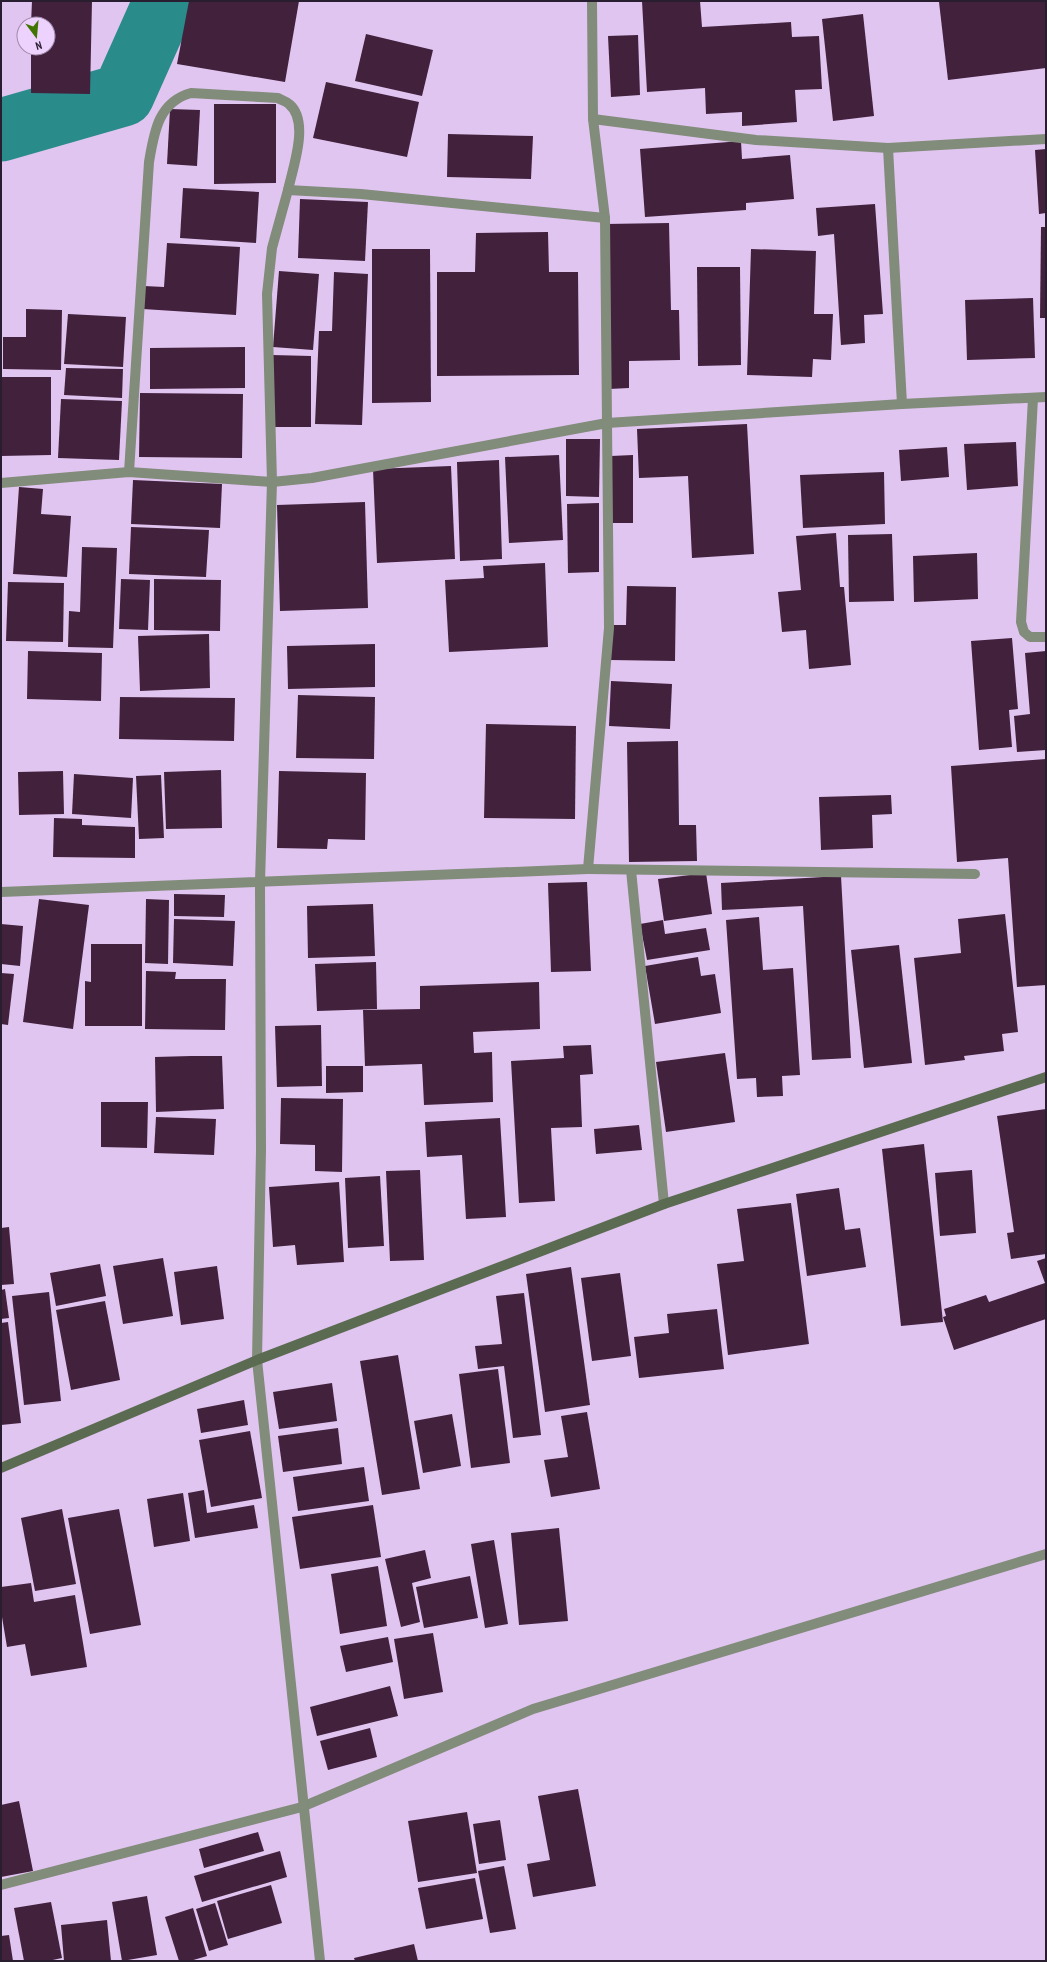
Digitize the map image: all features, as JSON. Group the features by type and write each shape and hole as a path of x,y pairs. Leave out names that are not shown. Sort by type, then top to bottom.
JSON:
{"street":[{"path":"588,869 609,628 605,218 593,119 592,1"},
{"path":"130,472 148,162 160,117 178,97 191,93 278,98 289,103 300,124 288,190 272,248 267,294 272,482 260,882 261,1150 257,1360 302,1807 320,1961"},
{"path":"593,119 756,140 888,148 1046,139"},
{"path":"888,148 902,404"},
{"path":"288,190 361,194 605,218"},
{"path":"1,483 130,472 272,482 312,478 607,423 902,404 1046,397"},
{"path":"1033,398 1021,622 1024,632 1030,637 1046,637"},
{"path":"1,892 588,869 975,874"},
{"path":"632,870 664,1204"},
{"path":"1,1468 257,1360 664,1204 1046,1077"},
{"path":"1,1885 302,1807 533,1709 1046,1554"}],"building":[{"path":"32,1 92,1 90,94 31,93 31,56 56,56 56,16 31,16"},
{"path":"189,1 299,1 285,82 177,64"},
{"path":"642,1 700,1 702,27 791,22 792,37 819,36 822,89 795,90 797,122 742,126 742,112 706,114 705,88 647,92"},
{"path":"1046,1 1046,68 948,80 939,2"},
{"path":"863,14 874,116 833,121 822,19"},
{"path":"366,34 433,50 422,96 355,81"},
{"path":"638,35 640,95 611,97 608,36"},
{"path":"326,82 419,102 407,157 313,138"},
{"path":"214,104 276,104 276,183 214,184"},
{"path":"170,109 200,110 197,166 167,164"},
{"path":"448,134 533,136 531,179 447,177"},
{"path":"741,141 742,159 790,155 794,199 746,203 746,210 645,217 640,149"},
{"path":"1046,149 1046,213 1039,214 1035,150"},
{"path":"183,188 259,192 256,243 180,238"},
{"path":"300,199 368,202 365,261 298,258"},
{"path":"875,204 883,314 864,315 865,343 841,345 834,234 818,236 816,208"},
{"path":"669,223 671,310 679,310 680,360 629,361 629,388 609,389 605,224"},
{"path":"1041,227 1046,227 1046,318 1040,318"},
{"path":"548,232 549,272 578,272 579,375 437,376 437,272 475,272 476,233"},
{"path":"167,243 240,247 236,315 143,309 144,286 164,287"},
{"path":"372,249 430,249 431,402 372,403"},
{"path":"751,249 816,251 814,314 833,314 831,360 813,359 812,377 747,375"},
{"path":"697,267 740,267 741,365 698,366"},
{"path":"279,271 319,274 313,350 273,347"},
{"path":"334,272 368,274 362,425 315,424 319,331 332,331"},
{"path":"1033,298 1035,358 967,360 965,300"},
{"path":"26,309 62,310 61,370 3,369 3,337 26,337"},
{"path":"68,314 126,317 123,367 64,364"},
{"path":"245,347 245,388 150,389 150,348"},
{"path":"272,355 311,356 311,427 272,427"},
{"path":"66,368 123,369 122,398 64,395"},
{"path":"1,377 51,377 51,455 1,456"},
{"path":"140,393 243,394 242,458 139,457"},
{"path":"61,399 122,401 119,460 58,458"},
{"path":"747,424 754,554 692,558 688,476 639,478 637,429"},
{"path":"566,439 600,439 599,497 566,496"},
{"path":"1016,442 1018,486 967,490 964,444"},
{"path":"947,447 949,477 901,481 899,450"},
{"path":"559,455 563,540 509,543 505,457"},
{"path":"633,455 633,523 612,523 611,456"},
{"path":"499,460 502,559 460,561 457,462"},
{"path":"451,466 455,559 377,563 373,469"},
{"path":"884,472 885,524 803,528 800,475"},
{"path":"133,480 222,484 220,528 131,524"},
{"path":"19,487 43,489 41,514 71,516 67,577 13,574"},
{"path":"365,502 368,608 280,611 277,505"},
{"path":"599,503 599,572 568,573 567,504"},
{"path":"131,527 209,530 206,577 129,574"},
{"path":"836,533 840,587 844,587 851,665 809,669 806,630 782,632 778,592 801,590 796,536"},
{"path":"892,534 894,601 849,602 848,535"},
{"path":"82,547 117,548 113,648 68,647 69,611 80,612"},
{"path":"977,553 978,599 914,602 913,556"},
{"path":"545,563 548,647 449,652 445,580 484,578 483,566"},
{"path":"121,579 150,580 148,630 119,629"},
{"path":"154,579 221,580 220,631 154,630"},
{"path":"8,582 64,583 63,642 6,641"},
{"path":"627,586 676,587 675,661 610,660 611,625 626,625"},
{"path":"209,634 210,688 140,691 138,636"},
{"path":"1012,638 1018,709 1009,710 1012,747 979,750 971,641"},
{"path":"375,644 375,687 288,689 287,646"},
{"path":"28,651 102,653 101,701 27,699"},
{"path":"1046,651 1046,750 1017,752 1014,716 1030,714 1025,653"},
{"path":"611,681 672,684 670,729 609,726"},
{"path":"298,695 375,697 374,759 296,758"},
{"path":"120,697 235,698 234,741 119,739"},
{"path":"486,724 576,726 575,819 484,818"},
{"path":"678,741 679,825 696,825 697,861 629,862 627,742"},
{"path":"1046,759 1046,985 1017,987 1008,858 957,862 951,766"},
{"path":"221,770 222,828 166,829 164,772"},
{"path":"63,771 64,814 19,815 18,772"},
{"path":"279,771 366,773 365,840 328,839 327,849 277,848"},
{"path":"74,774 133,778 131,818 72,814"},
{"path":"161,775 164,838 139,839 136,776"},
{"path":"891,795 892,814 872,815 873,848 821,850 819,797"},
{"path":"54,818 82,819 82,825 135,827 135,858 53,857"},
{"path":"706,873 712,914 664,921 658,879"},
{"path":"841,876 851,1058 812,1060 803,906 722,910 721,883"},
{"path":"587,882 591,971 551,972 548,883"},
{"path":"174,894 225,895 224,917 174,916"},
{"path":"39,899 89,905 73,1029 23,1022"},
{"path":"146,899 169,900 168,964 145,963"},
{"path":"373,904 375,956 308,958 307,906"},
{"path":"1005,914 1018,1032 1002,1034 1004,1051 964,1056 965,1060 925,1065 914,958 961,953 958,919"},
{"path":"759,917 763,970 793,968 800,1075 782,1076 783,1096 757,1097 756,1078 737,1079 726,920"},
{"path":"174,919 235,921 233,966 173,963"},
{"path":"663,920 665,934 706,928 710,950 647,960 640,924"},
{"path":"1,924 23,926 20,966 1,964"},
{"path":"91,944 142,944 142,1026 85,1026 85,981 91,982"},
{"path":"899,945 912,1063 864,1068 851,950"},
{"path":"698,957 701,976 715,974 721,1013 655,1024 645,966"},
{"path":"376,962 377,1009 317,1011 315,964"},
{"path":"146,971 176,972 175,979 226,979 225,1030 145,1029"},
{"path":"1,973 14,974 8,1025 1,1024"},
{"path":"539,982 540,1029 473,1032 474,1053 492,1052 493,1102 424,1105 422,1064 365,1066 363,1010 420,1009 420,986"},
{"path":"321,1025 322,1086 277,1087 275,1026"},
{"path":"591,1045 593,1074 580,1075 582,1127 551,1128 555,1201 519,1203 511,1061 564,1058 563,1046"},
{"path":"725,1053 735,1122 666,1132 656,1062"},
{"path":"222,1056 224,1109 156,1112 155,1057"},
{"path":"326,1066 363,1066 363,1092 326,1093"},
{"path":"281,1098 343,1099 342,1172 315,1171 315,1145 280,1144"},
{"path":"101,1102 148,1102 147,1148 101,1147"},
{"path":"1046,1109 1046,1254 1011,1259 1007,1233 1014,1232 997,1116"},
{"path":"156,1117 216,1119 214,1155 154,1153"},
{"path":"500,1118 506,1217 466,1219 462,1155 427,1157 425,1122"},
{"path":"639,1125 642,1150 596,1154 594,1129"},
{"path":"924,1144 943,1322 901,1326 882,1149"},
{"path":"420,1170 424,1260 390,1261 386,1171"},
{"path":"972,1170 976,1233 940,1236 935,1173"},
{"path":"380,1176 384,1246 348,1248 345,1178"},
{"path":"339,1182 344,1262 297,1265 295,1245 273,1247 269,1187"},
{"path":"839,1188 845,1230 860,1228 866,1267 807,1276 796,1194"},
{"path":"791,1203 809,1344 728,1355 717,1264 744,1261 737,1209"},
{"path":"9,1227 14,1284 1,1285 1,1228"},
{"path":"163,1258 173,1316 123,1324 113,1266"},
{"path":"1046,1258 1046,1319 954,1350 943,1317 946,1316 944,1309 986,1295 989,1302 1045,1283 1037,1261"},
{"path":"100,1264 106,1296 56,1306 50,1273"},
{"path":"217,1266 224,1319 181,1325 174,1272"},
{"path":"571,1267 590,1405 545,1412 526,1274"},
{"path":"620,1273 631,1356 592,1361 581,1278"},
{"path":"5,1289 9,1318 1,1319 1,1290"},
{"path":"49,1292 61,1401 24,1405 12,1296"},
{"path":"524,1293 541,1435 513,1438 504,1366 478,1369 475,1346 502,1344 496,1296"},
{"path":"105,1301 120,1380 71,1390 56,1310"},
{"path":"717,1309 724,1369 639,1378 634,1337 669,1333 667,1314"},
{"path":"8,1322 21,1423 1,1425 1,1323"},
{"path":"398,1355 420,1489 382,1495 360,1361"},
{"path":"498,1369 510,1463 471,1468 459,1374"},
{"path":"332,1383 337,1421 279,1429 273,1392"},
{"path":"244,1400 248,1425 201,1433 197,1409"},
{"path":"587,1412 600,1489 551,1497 544,1460 568,1457 561,1416"},
{"path":"452,1414 461,1466 423,1473 414,1421"},
{"path":"338,1428 342,1464 283,1472 278,1436"},
{"path":"250,1431 262,1498 211,1507 199,1440"},
{"path":"364,1467 369,1501 298,1511 293,1477"},
{"path":"204,1490 207,1513 254,1505 258,1528 195,1538 188,1493"},
{"path":"183,1493 190,1541 154,1547 147,1499"},
{"path":"373,1505 381,1557 300,1569 292,1517"},
{"path":"62,1509 76,1584 35,1591 21,1518"},
{"path":"119,1509 141,1625 90,1634 68,1518"},
{"path":"559,1528 568,1621 519,1625 511,1533"},
{"path":"494,1540 508,1624 485,1628 471,1544"},
{"path":"425,1550 431,1578 412,1583 420,1622 401,1627 385,1559"},
{"path":"378,1566 387,1626 340,1634 331,1574"},
{"path":"470,1576 478,1618 424,1628 416,1587"},
{"path":"31,1583 34,1602 75,1595 87,1667 31,1676 25,1644 7,1647 1,1611 1,1587"},
{"path":"433,1633 443,1692 404,1699 394,1639"},
{"path":"388,1637 393,1662 346,1672 340,1646"},
{"path":"390,1686 398,1716 317,1736 310,1707"},
{"path":"370,1728 377,1757 328,1770 320,1741"},
{"path":"578,1789 596,1886 533,1897 527,1864 550,1860 538,1796"},
{"path":"19,1801 33,1871 1,1877 1,1805"},
{"path":"467,1812 477,1873 418,1882 408,1821"},
{"path":"500,1820 506,1860 479,1864 473,1824"},
{"path":"258,1832 264,1851 204,1868 199,1849"},
{"path":"280,1851 287,1877 202,1902 194,1876"},
{"path":"504,1866 516,1929 490,1933 478,1871"},
{"path":"475,1878 483,1919 426,1929 418,1888"},
{"path":"271,1885 282,1923 228,1939 217,1901"},
{"path":"147,1896 157,1955 122,1961 112,1902"},
{"path":"51,1902 62,1958 48,1961 24,1961 14,1908"},
{"path":"215,1903 228,1945 209,1951 196,1909"},
{"path":"193,1908 207,1956 190,1961 179,1961 165,1917"},
{"path":"107,1920 111,1961 64,1961 61,1925"},
{"path":"9,1935 13,1961 1,1961 1,1936"},
{"path":"414,1944 418,1961 355,1961 354,1958"}],"waterway":[{"path":"1,130 123,95 165,1"}]}
